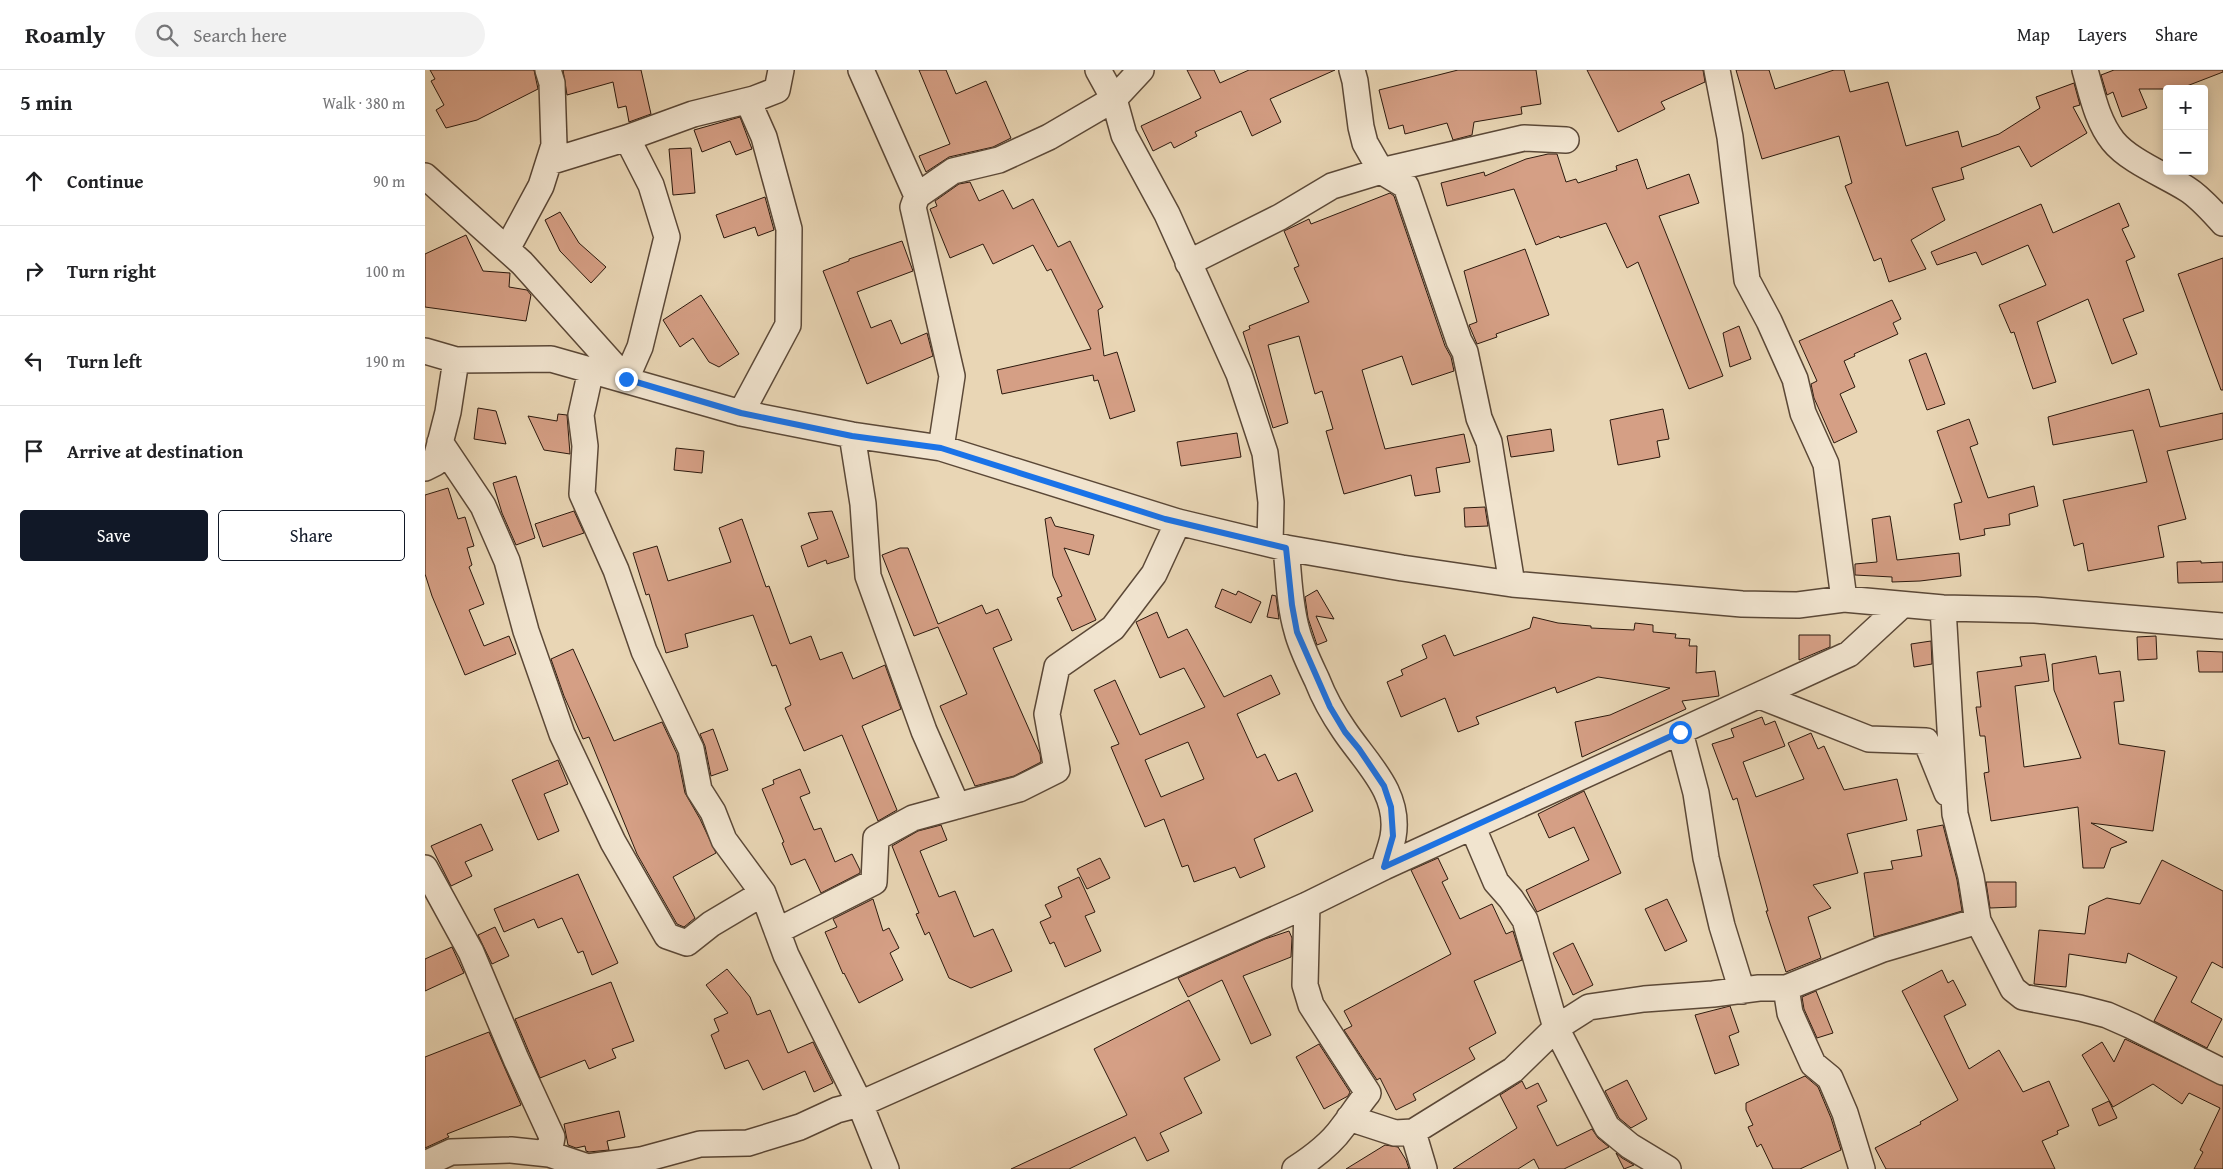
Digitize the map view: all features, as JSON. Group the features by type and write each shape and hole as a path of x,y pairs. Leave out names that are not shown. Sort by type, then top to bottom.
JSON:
{"street":[{"path":"507,249 541,186 554,145 552,83 548,70"},
{"path":"549,162 627,138 693,114 754,99 777,90 781,70"},
{"path":"861,70 917,196"},
{"path":"1098,70 1114,99 1124,136 1167,214 1239,374 1265,454 1278,546 1297,632 1330,707 1345,732 1384,786 1391,807 1393,836 1384,867"},
{"path":"941,448 952,376 913,207 917,196 953,170 999,160 1049,137 1114,99 1141,70"},
{"path":"1352,70 1365,143 1381,171 1405,186 1459,341 1465,352 1479,418 1489,442 1513,584"},
{"path":"1717,70 1730,136 1747,280 1769,321 1795,379 1803,413 1826,464 1844,599"},
{"path":"2085,70 2097,112 2114,142 2149,169 2188,190 2223,223"},
{"path":"741,413 788,325 789,229 765,136 752,110 754,99"},
{"path":"626,379 640,346 667,237 651,185 627,138"},
{"path":"1188,263 1280,217 1332,186 1381,171 1524,138 1566,140"},
{"path":"425,176 507,249 626,379"},
{"path":"425,351 456,360 551,359 741,413 852,436 941,448 1178,522 1278,546 1402,568 1513,584 1742,604 1798,605 1844,599 1901,606 2035,610 2223,626"},
{"path":"425,468 435,462 456,360"},
{"path":"591,370 581,415 585,446 582,494 617,570 643,652 691,749 699,790 713,812 724,840 763,893 791,964 860,1104 886,1169"},
{"path":"852,436 863,504 868,576 924,731 957,806"},
{"path":"440,442 483,506 507,561 526,632 563,734 613,842 667,936 687,943 711,924 763,893"},
{"path":"777,931 874,882 876,838 913,818 1019,789 1057,770 1047,714 1057,667 1113,628 1154,574 1178,522"},
{"path":"425,1164 451,1152 511,1150 549,1154 588,1168 641,1160 700,1144 748,1143 800,1127 837,1110 860,1104 1307,905 1384,867 1473,828 1849,654 1901,606"},
{"path":"1943,608 1955,814"},
{"path":"1760,696 1869,739 1927,741 1955,814 1971,877 1978,921 2013,989 2023,997 2107,1015 2223,1072"},
{"path":"1680,732 1696,793 1706,858 1722,926 1741,991"},
{"path":"1473,828 1496,882 1511,899 1525,920 1556,1028 1607,1128 1630,1146 1668,1169"},
{"path":"425,868 471,952 516,1059 553,1136 549,1154"},
{"path":"1295,1169 1328,1143 1368,1093 1311,1004 1305,985 1307,905"},
{"path":"1349,1118 1395,1133 1413,1132 1513,1070 1556,1028 1589,1007 1644,999 1786,988 1883,949 1978,921"},
{"path":"1786,988 1790,1013 1813,1064 1830,1078 1845,1113 1862,1169"},
{"path":"1413,1132 1424,1169"}],"building":[{"path":"430,70 534,70 538,89 477,120 446,128 436,110 444,105 431,81 435,79"},
{"path":"563,70 641,70 651,114 629,122 626,106 618,108 613,82 567,95"},
{"path":"919,70 946,70 956,94 986,81 1011,138 993,147 949,157 926,172 919,156 950,144"},
{"path":"1187,70 1214,70 1220,83 1249,70 1335,70 1270,99 1281,122 1252,136 1241,111 1195,132 1197,136 1174,148 1171,142 1153,151 1141,126 1201,98"},
{"path":"1458,70 1536,70 1541,104 1521,107 1522,114 1474,122 1472,135 1453,140 1447,123 1405,134 1403,125 1389,129 1379,90"},
{"path":"1587,70 1703,70 1705,82 1661,102 1665,109 1618,132"},
{"path":"1736,70 1769,70 1775,89 1834,70 1844,70 1850,92 1888,82 1906,146 1958,131 1962,147 1999,134 2040,108 2036,97 2074,83 2080,105 2073,107 2087,133 2031,167 2019,146 1961,168 1964,179 1932,188 1945,220 1911,240 1926,269 1889,282 1881,258 1874,261 1845,186 1852,183 1839,136 1762,159"},
{"path":"2114,70 2223,70 2223,72 2189,85 2163,85 2163,89 2139,89 2147,108 2122,117 2113,92 2107,95 2101,75"},
{"path":"740,117 752,149 736,155 730,141 702,152 694,130"},
{"path":"691,148 695,193 673,195 669,149"},
{"path":"1557,154 1566,182 1576,179 1578,183 1617,170 1616,166 1637,159 1647,189 1689,174 1699,203 1659,216 1723,376 1689,389 1638,262 1627,268 1606,223 1560,238 1559,236 1536,245 1514,189 1447,206 1441,183 1484,172 1485,176 1526,159"},
{"path":"970,182 979,201 1003,190 1013,209 1033,199 1058,247 1070,241 1103,307 1098,310 1104,356 1117,352 1135,411 1110,419 1098,380 1094,381 1093,375 1002,394 997,370 1091,349 1051,269 1047,271 1033,245 993,264 983,244 950,258 930,209 937,206 935,201 959,184"},
{"path":"1390,193 1394,196 1445,346 1451,357 1454,371 1412,385 1402,356 1362,370 1385,449 1464,434 1470,462 1436,468 1440,492 1415,496 1411,475 1344,494 1326,431 1333,429 1322,391 1315,394 1299,336 1268,345 1288,423 1273,428 1243,332 1250,329 1249,326 1309,302 1294,268 1299,266 1284,231 1309,219 1311,224"},
{"path":"765,197 774,230 758,236 755,227 724,238 716,215"},
{"path":"2119,203 2129,226 2122,229 2135,257 2126,261 2144,311 2123,319 2137,354 2112,364 2088,299 2037,322 2056,382 2033,389 2014,332 2011,333 1999,305 2046,285 2028,245 1982,265 1976,252 1937,265 1931,252 2041,204 2053,233"},
{"path":"560,212 579,243 606,267 591,283 560,251 545,220"},
{"path":"466,235 483,271 510,273 509,287 527,290 531,295 526,321 425,307 425,254"},
{"path":"902,241 913,271 857,292 871,328 891,320 901,344 927,333 933,356 867,384 823,271 849,261 849,259"},
{"path":"1525,249 1549,315 1496,334 1497,337 1477,344 1469,325 1477,322 1464,271"},
{"path":"2223,258 2223,390 2221,390 2178,274"},
{"path":"701,295 739,354 719,367 709,362 693,338 680,347 663,320"},
{"path":"1892,300 1901,319 1893,323 1898,334 1854,354 1855,356 1844,361 1855,387 1840,394 1857,432 1834,443 1814,398 1811,384 1817,381 1799,341"},
{"path":"1739,326 1751,359 1730,367 1723,333"},
{"path":"1926,353 1945,404 1927,410 1909,360"},
{"path":"2149,389 2160,427 2223,413 2223,439 2167,451 2186,519 2158,526 2164,557 2088,571 2083,543 2074,546 2063,500 2147,482 2133,430 2053,445 2048,417"},
{"path":"478,408 496,411 506,444 474,439"},
{"path":"1663,409 1669,439 1657,441 1660,457 1618,465 1610,420"},
{"path":"558,414 567,415 570,454 544,450 528,416 557,421"},
{"path":"1969,419 1978,444 1970,447 1988,498 2034,486 2038,506 2009,514 2010,525 1984,529 1985,535 1960,540 1954,504 1962,502 1937,431"},
{"path":"1551,429 1554,451 1511,457 1507,436"},
{"path":"1237,433 1241,457 1181,466 1177,442"},
{"path":"676,448 704,451 702,473 674,470"},
{"path":"516,476 535,538 516,545 502,513 493,483"},
{"path":"448,488 458,519 465,517 474,546 467,548 472,565 469,567 484,604 469,610 484,646 509,636 516,654 465,675 432,596 425,574 425,495"},
{"path":"1485,507 1488,526 1465,527 1464,508"},
{"path":"574,511 584,533 543,547 535,524"},
{"path":"832,511 849,557 827,564 826,560 808,567 801,546 818,539 808,513"},
{"path":"1890,516 1897,560 1959,553 1961,576 1892,582 1892,577 1855,575 1855,564 1877,562 1872,519"},
{"path":"1051,517 1055,526 1094,535 1089,555 1064,548 1096,620 1072,631 1057,598 1062,596 1053,576 1045,519"},
{"path":"742,519 766,587 769,586 790,644 811,636 820,660 842,652 853,679 885,665 901,709 862,726 897,810 878,821 842,735 804,751 785,708 791,705 776,665 772,666 753,615 685,634 688,647 666,653 649,594 646,595 633,553 657,546 668,581 731,562 719,528"},
{"path":"900,548 908,548 938,624 982,605 986,614 998,609 1012,640 993,648 1040,754 1041,762 1014,776 975,786 940,706 967,694 938,627 914,636 882,555"},
{"path":"2201,561 2201,563 2223,562 2223,582 2178,583 2177,562"},
{"path":"1222,589 1236,595 1238,591 1261,602 1251,623 1215,607"},
{"path":"1317,590 1334,619 1316,616 1327,641 1317,645 1308,618 1305,597"},
{"path":"1272,595 1276,596 1279,619 1267,617"},
{"path":"1157,612 1168,638 1187,629 1224,697 1271,675 1280,694 1237,714 1257,758 1265,754 1278,781 1296,773 1313,811 1254,839 1265,867 1240,878 1235,867 1194,882 1188,865 1182,867 1164,819 1145,827 1111,747 1119,744 1094,690 1115,680 1140,735 1205,707 1184,668 1160,678 1136,622","holes":["1188,742 1204,779 1161,797 1145,760"]},
{"path":"1533,617 1558,623 1591,626 1591,628 1634,630 1635,623 1653,625 1653,632 1676,634 1675,638 1690,639 1689,646 1697,646 1696,673 1715,671 1719,696 1682,701 1686,709 1582,757 1575,722 1610,715 1670,688 1598,677 1557,693 1555,687 1476,717 1479,724 1458,732 1445,698 1401,717 1387,682 1403,675 1401,670 1427,658 1422,645 1445,635 1454,656 1530,628"},
{"path":"1799,635 1830,635 1830,647 1799,660"},
{"path":"2156,636 2157,659 2138,660 2137,637"},
{"path":"1931,641 1932,664 1914,667 1911,644"},
{"path":"573,649 614,741 662,722 677,754 685,793 716,853 673,877 695,918 684,927 677,924 637,854 589,737 583,739 564,696 551,659"},
{"path":"2197,651 2223,652 2223,672 2199,672"},
{"path":"2045,654 2049,681 2015,686 2024,767 2081,758 2054,690 2052,664 2096,656 2099,674 2120,671 2124,701 2114,702 2119,744 2165,751 2153,831 2091,823 2127,842 2111,848 2104,868 2083,868 2078,807 1991,821 1984,773 1989,772 1985,736 1980,736 1976,707 1981,707 1977,672 2022,666 2020,657"},
{"path":"1762,717 1765,725 1775,721 1785,746 1743,762 1756,797 1804,779 1788,743 1811,733 1818,749 1824,746 1844,790 1897,779 1907,820 1847,834 1858,873 1813,885 1831,908 1808,917 1821,958 1786,972 1766,911 1768,911 1737,798 1733,800 1712,744 1734,737 1731,729"},
{"path":"713,729 728,770 711,776 705,746 700,734"},
{"path":"558,760 568,784 544,794 559,831 538,840 512,780"},
{"path":"800,769 810,793 800,797 814,830 821,828 835,862 852,854 860,870 860,873 821,893 805,859 791,865 782,843 784,842 762,789 774,784 773,780"},
{"path":"1584,791 1621,873 1537,912 1526,890 1589,860 1574,827 1549,838 1538,814"},
{"path":"481,824 493,850 465,862 472,876 451,886 431,846"},
{"path":"941,825 947,840 920,851 939,897 955,891 974,937 993,929 1012,971 971,988 949,978 929,932 925,935 916,914 919,913 892,846 918,831"},
{"path":"1943,825 1957,880 1962,911 1874,937 1864,873 1893,869 1891,861 1922,856 1917,830"},
{"path":"1100,858 1110,878 1087,889 1077,869"},
{"path":"1438,858 1448,879 1442,882 1460,919 1492,904 1506,934 1513,931 1522,960 1474,981 1496,1033 1469,1048 1475,1059 1413,1094 1416,1100 1396,1110 1380,1078 1377,1080 1344,1030 1352,1026 1344,1011 1451,954 1411,870"},
{"path":"2162,860 2223,891 2223,968 2212,962 2191,1002 2222,1019 2207,1048 2154,1021 2177,977 2128,953 2126,963 2069,954 2066,987 2034,984 2039,930 2085,934 2089,906 2107,898 2140,904"},
{"path":"578,874 618,963 592,975 583,951 578,953 562,918 538,928 534,919 504,932 494,909"},
{"path":"1079,877 1095,912 1085,916 1101,951 1065,967 1054,942 1050,944 1040,922 1051,917 1045,905 1062,897 1058,887"},
{"path":"1986,882 2016,882 2016,907 1990,908"},
{"path":"873,899 883,931 889,928 899,948 890,953 903,980 859,1003 843,974 825,932 837,927 833,919"},
{"path":"1667,899 1687,941 1665,951 1645,909"},
{"path":"495,927 509,956 492,964 478,935"},
{"path":"1289,931 1292,938 1291,957 1243,976 1271,1035 1251,1044 1222,980 1188,997 1178,978 1265,939"},
{"path":"1573,943 1593,985 1573,995 1553,953"},
{"path":"452,947 464,973 425,991 425,959"},
{"path":"727,969 750,997 757,1015 770,1010 788,1053 813,1042 833,1083 814,1092 805,1071 763,1090 748,1060 725,1069 711,1035 719,1031 714,1019 728,1013 706,985"},
{"path":"1942,970 1948,983 1953,980 1966,1005 1944,1016 1969,1069 1999,1050 2023,1092 2049,1081 2069,1126 2057,1131 2058,1134 2042,1141 2055,1169 1886,1169 1875,1148 1921,1124 1920,1122 1958,1100 1902,991"},
{"path":"611,982 634,1041 612,1049 616,1058 589,1069 585,1060 540,1078 515,1019"},
{"path":"1816,991 1833,1033 1817,1038 1804,1009 1802,997"},
{"path":"1189,1000 1220,1060 1184,1078 1202,1113 1160,1133 1169,1151 1147,1161 1135,1137 1069,1169 1011,1169 1127,1115 1094,1049"},
{"path":"1730,1006 1739,1032 1729,1036 1739,1065 1715,1074 1695,1015"},
{"path":"489,1032 521,1105 447,1134 449,1137 425,1148 425,1057"},
{"path":"2125,1039 2223,1086 2223,1169 2194,1169 2203,1152 2200,1150 2220,1108 2189,1093 2182,1104 2153,1084 2113,1107 2082,1055 2102,1042 2114,1062"},
{"path":"1319,1044 1350,1092 1348,1096 1324,1109 1296,1057"},
{"path":"1805,1076 1818,1087 1831,1118 1841,1150 1800,1169 1773,1169 1761,1144 1757,1147 1748,1127 1753,1125 1746,1110 1746,1103"},
{"path":"1627,1080 1647,1119 1631,1128 1619,1118 1605,1091"},
{"path":"1522,1081 1526,1089 1538,1083 1547,1101 1537,1106 1557,1146 1592,1129 1598,1138 1609,1147 1564,1169 1539,1169 1534,1159 1518,1169 1453,1169 1517,1128 1500,1095"},
{"path":"2109,1101 2117,1118 2099,1126 2092,1109"},
{"path":"619,1111 625,1137 607,1141 609,1150 589,1152 586,1151 585,1146 576,1148 568,1145 564,1124"},
{"path":"1385,1145 1398,1147 1409,1169 1346,1169"},
{"path":"1616,1153 1622,1158 1634,1165 1624,1169"}],"route":[{"path":"626,379 741,413 852,436 941,448 1165,519 1286,548 1297,632 1316,679 1345,732 1384,786 1391,807 1393,836 1384,867 1680,732"}]}
